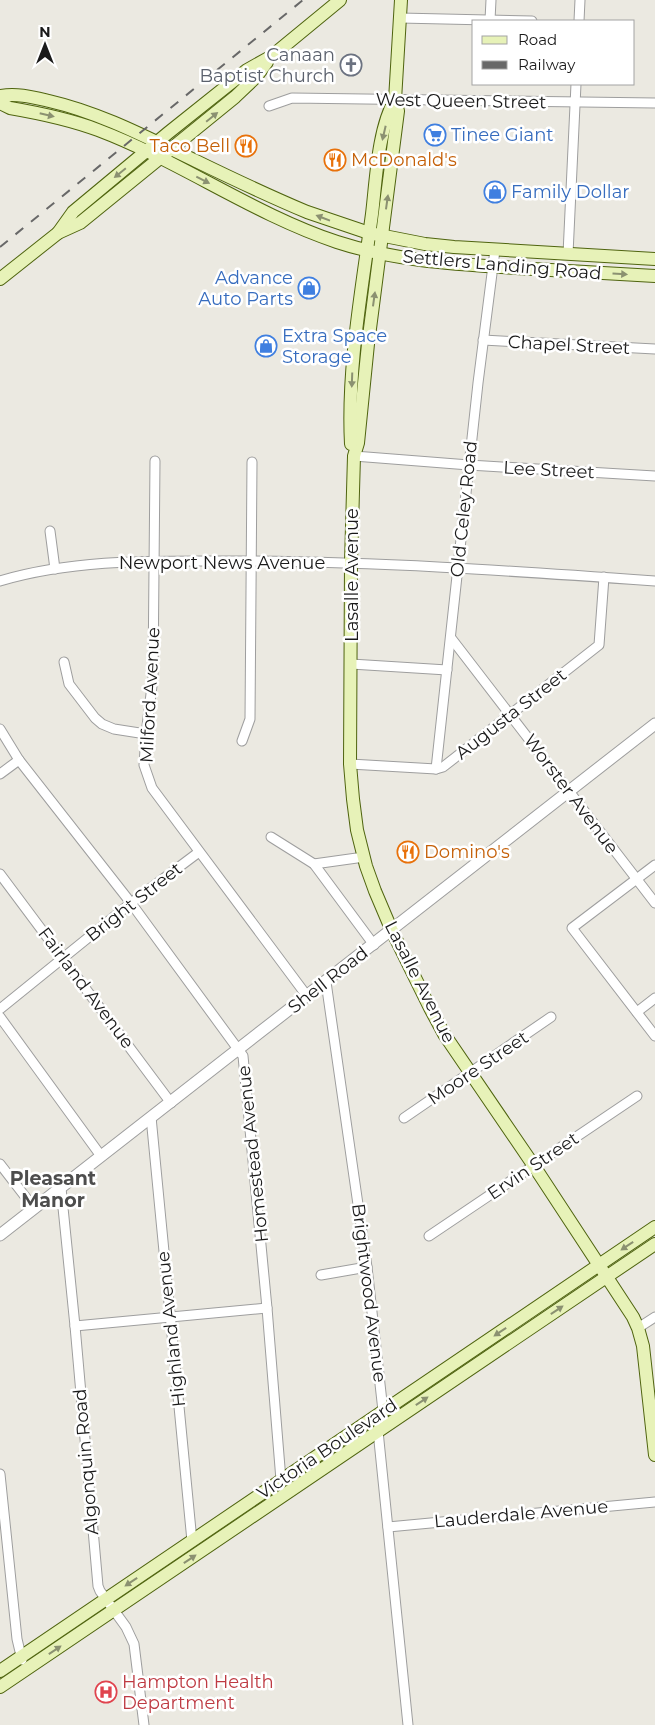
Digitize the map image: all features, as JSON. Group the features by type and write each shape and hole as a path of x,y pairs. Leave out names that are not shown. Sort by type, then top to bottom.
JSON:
{"main road":[{"path":"58,233 73,212 247,70 272,56 340,0"},
{"name":"Lasalle Avenue","path":"400,0 395,100 398,111 368,344 358,443 354,456 351,562 350,764 358,834 375,891 392,931 430,1008 470,1073 534,1166 633,1317 643,1346 655,1456"},
{"path":"0,279 58,233 80,223 245,89 272,56"},
{"path":"0,96 13,94 57,103 99,117 172,148"},
{"name":"Lasalle Avenue","path":"354,456 350,443 352,372 381,146 389,109 395,100"},
{"path":"0,104 83,125 109,134 160,158"},
{"name":"Settlers Landing Road","path":"172,148 306,212 369,233 433,245 655,259"},
{"name":"Settlers Landing Road","path":"160,158 278,219 336,242 380,254 432,262 493,267 655,276"},
{"name":"Victoria Boulevard","path":"0,1687 378,1431 602,1271 655,1228"},
{"name":"Victoria Boulevard","path":"0,1671 383,1411 602,1271 655,1244"}],"street":[{"path":"400,18 490,20 491,0"},
{"path":"579,20 580,0"},
{"path":"568,254 576,85"},
{"name":"West Queen Street","path":"269,106 292,98 655,103"},
{"name":"Old Celey Road","path":"436,769 483,340 495,250"},
{"name":"Chapel Street","path":"483,340 655,349"},
{"name":"Lee Street","path":"354,456 655,476"},
{"name":"Milford Avenue","path":"155,461 153,678 144,765 152,788 307,996"},
{"path":"242,741 250,719 252,462"},
{"path":"50,531 55,569"},
{"name":"Newport News Avenue","path":"0,581 25,574 55,569 154,561 351,562 655,580"},
{"name":"Augusta Street","path":"350,764 436,769 443,767 599,645 604,577"},
{"name":"Worster Avenue","path":"451,638 655,903"},
{"path":"64,662 69,684 95,718 102,724 114,729 146,734"},
{"path":"351,664 447,670"},
{"name":"Shell Road","path":"0,1235 655,724"},
{"name":"Homestead Avenue","path":"0,729 19,760 130,903 243,1056 281,1480"},
{"path":"0,774 19,760"},
{"path":"271,836 314,864 374,944"},
{"name":"Bright Street","path":"0,1008 130,903 199,852"},
{"path":"314,864 364,857"},
{"path":"655,865 572,928 655,1036"},
{"name":"Fairland Avenue","path":"0,874 171,1102"},
{"name":"Brightwood Avenue","path":"326,982 367,1267 383,1411 378,1431 408,1725"},
{"path":"637,1012 655,998"},
{"path":"0,1017 101,1156"},
{"name":"Moore Street","path":"404,1118 551,1017"},
{"name":"Ervin Street","path":"429,1236 637,1096"},
{"name":"Highland Avenue","path":"151,1117 192,1541"},
{"path":"0,1164 34,1208"},
{"name":"Algonquin Road","path":"60,1188 75,1326 95,1564 99,1589 126,1627 134,1644 144,1725"},
{"path":"322,1275 367,1267"},
{"path":"75,1326 267,1308"},
{"path":"638,1328 655,1317"},
{"path":"0,1474 16,1640 24,1670"},
{"name":"Lauderdale Avenue","path":"388,1527 655,1502"}],"railway":[{"path":"0,247 303,0"}],"place":[{"name":"Canaan Baptist Church","path":"351,65"},
{"name":"Tinee Giant","path":"435,135"},
{"name":"Taco Bell","path":"246,146"},
{"name":"McDonald's","path":"335,160"},
{"name":"Family Dollar","path":"495,192"},
{"name":"Advance Auto Parts","path":"309,288"},
{"name":"Extra Space Storage","path":"266,346"},
{"name":"Domino's","path":"408,852"},
{"name":"Hampton Health Department","path":"106,1692"}],"district":[{"name":"Pleasant Manor","path":"53,1189"}]}
